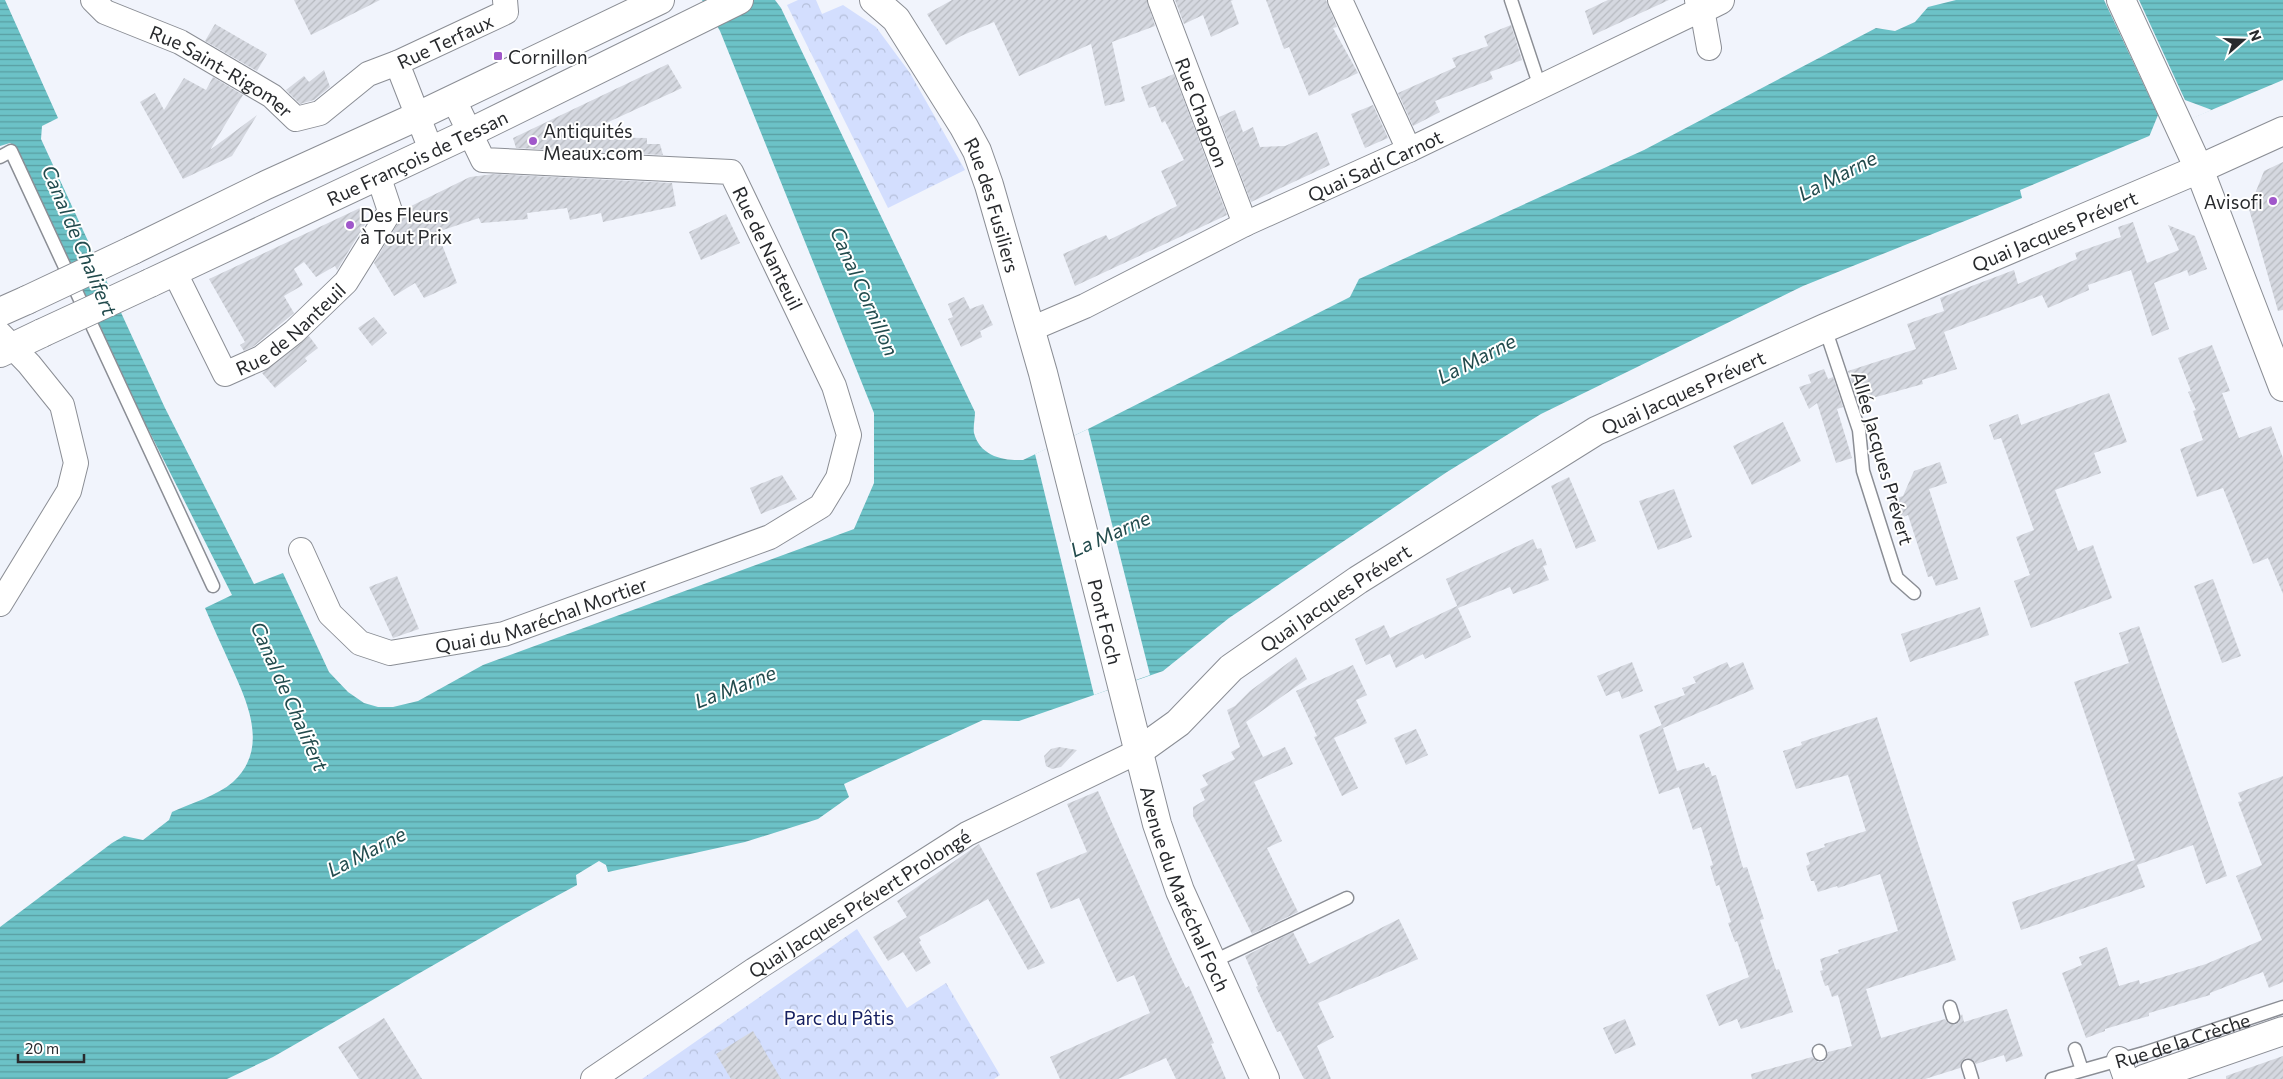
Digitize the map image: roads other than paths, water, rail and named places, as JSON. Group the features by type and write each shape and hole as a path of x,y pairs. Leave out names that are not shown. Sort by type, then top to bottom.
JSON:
{"main road":[{"name":"Rue François de Tessan","path":"0,312 660,0"},
{"name":"Rue François de Tessan","path":"4,345 42,334 470,132 739,0"},
{"name":"Rue des Fusiliers","path":"874,0 891,10 977,151 989,184 1052,408"},
{"path":"2121,0 2200,169 2283,387"},
{"name":"Quai Jacques Prévert","path":"1138,751 1178,723 1231,668 1358,580 1596,431 1825,328 2200,169 2283,131"},
{"name":"Pont Foch","path":"1052,408 1123,691"},
{"name":"Avenue du Maréchal Foch","path":"1123,691 1157,824 1172,869 1265,1079"},
{"name":"Rue de la Crèche","path":"2144,1079 2283,1031"}],"street":[{"name":"Rue Saint-Rigomer","path":"93,0 105,12 188,47 272,96 296,118 320,113 368,74 397,63"},
{"name":"Rue Terfaux","path":"431,150 397,63 506,12 505,0"},
{"name":"Rue Chappon","path":"1160,0 1245,224"},
{"path":"1340,0 1410,150"},
{"path":"1707,3 1709,48"},
{"name":"Quai Sadi Carnot","path":"1031,329 1084,306 1245,224 1410,150 1707,3"},
{"path":"453,98 470,132"},
{"name":"Rue de Nanteuil","path":"470,132 484,160 731,172 834,386 850,435 838,478 821,506"},
{"name":"Rue de Nanteuil","path":"174,271 225,374 261,358 294,332 346,282 390,211 378,175"},
{"path":"3,593 69,491 76,463 62,405 29,364 4,345"},
{"name":"Quai du Maréchal Mortier","path":"301,550 330,614 360,644 390,653 504,634 770,537 821,506"},
{"name":"Quai Jacques Prévert Prolongé","path":"593,1079 754,970 967,834 1138,751"}],"lane":[{"path":"1511,0 1540,87"},
{"path":"0,157 11,151 213,586"},
{"name":"Allée Jacques Prévert","path":"1825,328 1859,430 1863,471 1898,578 1914,593"},
{"path":"1212,962 1346,898"},
{"name":"Rue de la Crèche","path":"2052,1079 2082,1070 2122,1069 2283,1007"},
{"path":"2075,1049 2082,1070"},
{"path":"1968,1066 1972,1079"}],"water":[{"path":"0,0 5,0 58,118 42,126 41,139 165,408 254,584 283,573 329,672 348,692 364,703 378,707 393,707 418,701 483,665 854,529 874,483 874,413 720,31 702,0 775,0 781,8 975,412 974,433 977,441 981,447 993,456 1015,460 1023,460 1088,429 1350,297 1359,279 1644,150 1876,28 1895,31 1915,22 1928,7 1956,0 2283,0 2283,80 2020,190 2022,198 1803,286 1541,414 1447,472 1229,618 1163,671 1019,721 983,720 844,784 849,797 818,819 745,842 608,872 606,865 599,861 576,875 577,885 273,1057 227,1079 0,1079 0,927 112,843 124,836 143,840 169,820 172,812 227,787 244,769 251,754 253,739 252,724 243,693 205,608 232,595 146,425 20,154 16,147 10,143 0,146"}],"place":[{"name":"Cornillon","path":"498,56"},
{"name":"Antiquités Meaux.com","path":"533,141"},
{"name":"Avisofi","path":"2273,201"},
{"name":"Des Fleurs à Tout Prix","path":"350,225"}],"water label":[{"name":"La Marne","path":"1837,175"},
{"name":"Canal de Chalifert","path":"80,240"},
{"name":"Canal Cornillon","path":"865,291"},
{"name":"La Marne","path":"1476,358"},
{"name":"La Marne","path":"1110,533"},
{"name":"La Marne","path":"735,686"},
{"name":"Canal de Chalifert","path":"290,696"},
{"name":"La Marne","path":"366,851"}],"park label":[{"name":"Parc du Pâtis","path":"839,1017"}]}
